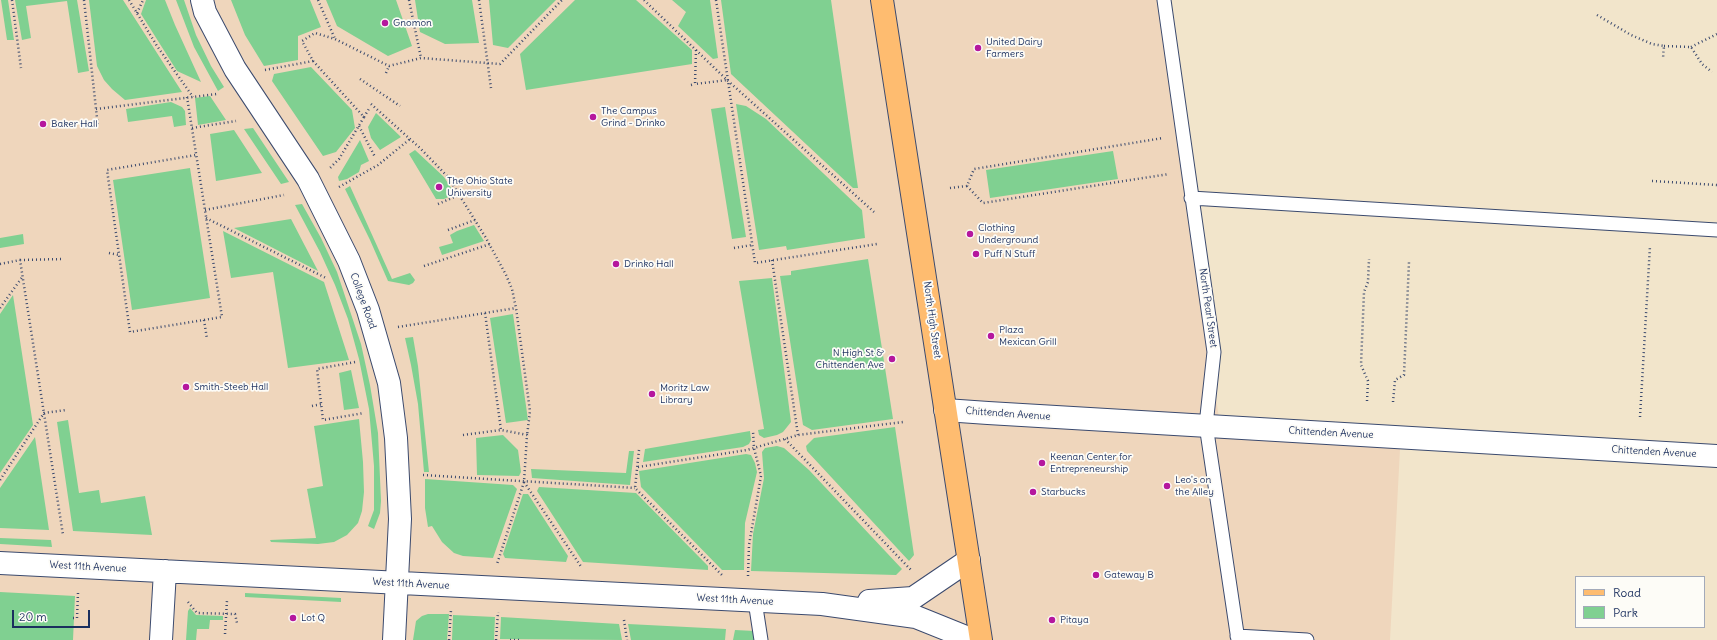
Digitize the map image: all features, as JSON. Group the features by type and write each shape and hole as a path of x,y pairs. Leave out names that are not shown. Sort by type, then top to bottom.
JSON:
{"main road":[{"name":"North High Street","path":"882,0 981,640"}],"street":[{"name":"College Road","path":"202,0 205,12 235,68 308,179 349,261 368,310 389,383 396,438 400,519 394,640"},
{"name":"Chittenden Avenue","path":"945,410 988,414 1206,425 1717,456"},
{"name":"West 11th Avenue","path":"0,563 755,602 822,604 913,598 968,560"},
{"path":"161,640 165,571"},
{"name":"West 11th Avenue","path":"822,604 916,617 973,640"}],"lane":[{"name":"North Pearl Street","path":"1164,0 1187,171 1214,352 1206,425 1237,638"},
{"path":"1191,198 1717,230"},
{"path":"755,602 761,640"},
{"path":"1237,638 1307,640"}],"path":[{"path":"12,0 21,68"},
{"path":"84,0 98,127"},
{"path":"129,0 193,96"},
{"path":"137,13 143,0"},
{"path":"318,0 335,39"},
{"path":"409,0 421,58"},
{"path":"479,0 489,63 491,88"},
{"path":"364,117 313,61 302,41 315,33 335,39 389,66 421,58 500,64 562,0"},
{"path":"644,0 727,80 874,212"},
{"path":"716,0 755,263 877,244"},
{"path":"1597,15 1631,35 1652,44 1664,46 1691,46 1717,34"},
{"path":"1663,58 1664,46"},
{"path":"1691,46 1702,64 1712,72"},
{"path":"695,84 696,49"},
{"path":"261,71 313,61"},
{"path":"386,73 389,66"},
{"path":"360,79 400,106"},
{"path":"691,85 727,80"},
{"path":"96,109 217,94"},
{"path":"187,97 222,317 130,332 107,170 196,155"},
{"path":"371,104 410,139 448,177 490,244 512,289 530,411 524,482 497,564"},
{"path":"328,171 339,159 370,107"},
{"path":"192,128 236,121"},
{"path":"359,126 375,157"},
{"path":"967,186 974,169 1182,135"},
{"path":"338,187 378,165 410,139"},
{"path":"967,186 983,203 1187,171"},
{"path":"1652,182 1717,185"},
{"path":"950,188 967,186"},
{"path":"205,210 284,195"},
{"path":"438,204 459,195"},
{"path":"206,218 326,278"},
{"path":"448,230 475,220"},
{"path":"1640,417 1651,226"},
{"path":"424,266 490,244"},
{"path":"734,248 752,245"},
{"path":"109,253 119,255"},
{"path":"0,264 20,260 64,259"},
{"path":"1368,400 1368,381 1361,365 1364,292 1368,282 1369,259"},
{"path":"20,260 62,535"},
{"path":"772,260 798,435"},
{"path":"1393,402 1395,380 1404,375 1409,262"},
{"path":"0,308 23,276"},
{"path":"398,327 516,308"},
{"path":"485,313 501,430"},
{"path":"204,320 207,339"},
{"path":"355,362 316,369 324,420 364,413"},
{"path":"312,406 322,404"},
{"path":"0,480 44,414 66,410"},
{"path":"638,467 754,448 798,435 903,422"},
{"path":"463,435 501,430 527,436"},
{"path":"748,576 749,544 761,476 754,448 753,431"},
{"path":"786,439 913,572"},
{"path":"635,488 639,450"},
{"path":"420,475 635,488 722,575"},
{"path":"524,482 582,568"},
{"path":"73,618 77,618 78,593"},
{"path":"186,598 197,613 235,614 237,623"},
{"path":"225,634 227,600"},
{"path":"449,640 451,609"},
{"path":"496,640 498,612"},
{"path":"624,620 627,640"},
{"path":"510,640 519,640"}],"shaded area":[{"name":"The Ohio State University","path":"0,0 1157,0 1220,425 1401,430 1390,640 0,640"}],"green space":[{"path":"1,0 8,0 14,40 7,40"},
{"path":"15,0 77,0 89,71 78,73 67,1 26,6 31,38 22,40"},
{"path":"89,0 123,0 182,92 125,100 112,89 104,80 97,66"},
{"path":"146,0 165,0 201,82 177,71 141,14"},
{"path":"176,0 184,0 196,35 211,66 224,87 218,91 194,47"},
{"path":"231,0 310,0 321,27 298,36 298,60 264,66 245,35"},
{"path":"326,0 396,0 412,46 388,56 337,26"},
{"path":"415,0 472,0 479,43 445,44 420,32"},
{"path":"489,0 556,0 508,48 493,45"},
{"path":"575,0 636,0 692,50 692,64 526,90 520,54"},
{"path":"672,0 710,0 718,58 713,59 678,26 686,12"},
{"path":"721,0 831,0 858,188 853,188 731,74"},
{"path":"311,67 352,110 355,128 336,152 323,156 272,81 274,74"},
{"path":"210,96 226,120 198,125 195,98"},
{"path":"171,102 182,107 185,111 186,125 174,127 172,116 128,122 126,109"},
{"path":"736,104 746,106 766,119 862,210 865,238 787,250 786,246 759,250"},
{"path":"725,107 746,237 732,239 711,109"},
{"path":"376,113 401,137 380,150 371,138 368,127"},
{"path":"253,128 289,182 281,184 244,129"},
{"path":"234,130 262,173 216,181 210,134"},
{"path":"360,140 369,161 361,165 359,172 347,179 339,181 338,177"},
{"path":"415,150 444,177 455,194 444,199 436,199 409,154"},
{"path":"1113,151 1118,179 990,198 986,170"},
{"path":"190,168 210,298 132,310 113,180"},
{"path":"350,186 392,279 410,273 415,280 413,283 409,285 388,281 345,189"},
{"path":"302,204 321,238 337,272 361,344 378,433 381,501 380,513 374,529 368,526 374,510 374,466 369,409 359,359 348,319 335,285 320,252 295,205"},
{"path":"291,219 318,271 234,228"},
{"path":"474,225 484,241 442,255 439,247 453,243 450,235"},
{"path":"223,231 324,282 349,360 288,368 273,272 231,278"},
{"path":"23,234 24,244 0,248 0,238"},
{"path":"868,259 893,419 812,430 803,425 780,276 791,275 791,271"},
{"path":"772,278 791,422 783,432 764,438 759,435 758,430 764,429 739,281"},
{"path":"13,295 33,425 0,473 0,314"},
{"path":"513,314 528,420 506,423 490,318"},
{"path":"413,337 418,366 429,472 424,472 418,404 405,338"},
{"path":"351,370 359,408 344,410 339,373"},
{"path":"359,419 364,492 362,511 358,523 347,535 334,542 318,544 271,542 270,540 316,538 307,489 323,486 314,426"},
{"path":"68,420 79,493 99,490 101,503 145,496 152,535 73,531 57,422"},
{"path":"895,427 914,555 909,561 807,451 806,446 814,438"},
{"path":"750,431 751,440 749,444 743,447 643,462 645,449"},
{"path":"503,435 518,450 521,472 519,476 477,475 476,438"},
{"path":"35,437 49,530 0,528 0,488"},
{"path":"777,446 784,448 809,470 902,569 896,575 751,571 753,534 764,478 762,452 765,448"},
{"path":"629,451 634,451 630,485 532,478 531,469 626,473"},
{"path":"746,454 751,455 757,472 745,523 744,570 722,570 641,487 639,471"},
{"path":"425,479 513,485 517,489 493,558 463,556 454,553 442,542 432,526 428,527 425,508"},
{"path":"539,487 636,493 708,566 708,570 583,562 537,491"},
{"path":"523,494 528,494 568,556 566,562 505,558 503,554"},
{"path":"0,538 51,540 52,547 0,544"},
{"path":"0,592 75,596 73,640 0,640"},
{"path":"245,593 341,598 341,602 245,597"},
{"path":"190,608 196,615 223,616 223,620 210,620 209,629 197,629 196,640 186,640 188,611"},
{"path":"428,614 449,614 447,640 413,640 416,621 422,616"},
{"path":"453,615 495,617 494,640 452,640"},
{"path":"501,617 619,624 622,640 500,639"},
{"path":"628,624 726,629 725,640 631,640"},
{"path":"735,630 755,631 756,640 733,640"}],"place":[{"name":"Gnomon","path":"385,23"},
{"name":"United Dairy Farmers","path":"978,48"},
{"name":"The Campus Grind - Drinko","path":"593,117"},
{"name":"Baker Hall","path":"43,124"},
{"name":"The Ohio State University","path":"439,187"},
{"name":"Clothing Underground","path":"970,234"},
{"name":"Puff N Stuff","path":"976,254"},
{"name":"Drinko Hall","path":"616,264"},
{"name":"Plaza Mexican Grill","path":"991,336"},
{"name":"N High St & Chittenden Ave","path":"892,359"},
{"name":"Smith-Steeb Hall","path":"186,387"},
{"name":"Moritz Law Library","path":"652,394"},
{"name":"Keenan Center for Entrepreneurship","path":"1042,463"},
{"name":"Leo's on the Alley","path":"1167,486"},
{"name":"Starbucks","path":"1033,492"},
{"name":"Gateway B","path":"1096,575"},
{"name":"Lot Q","path":"293,618"},
{"name":"Pitaya","path":"1052,620"}]}
